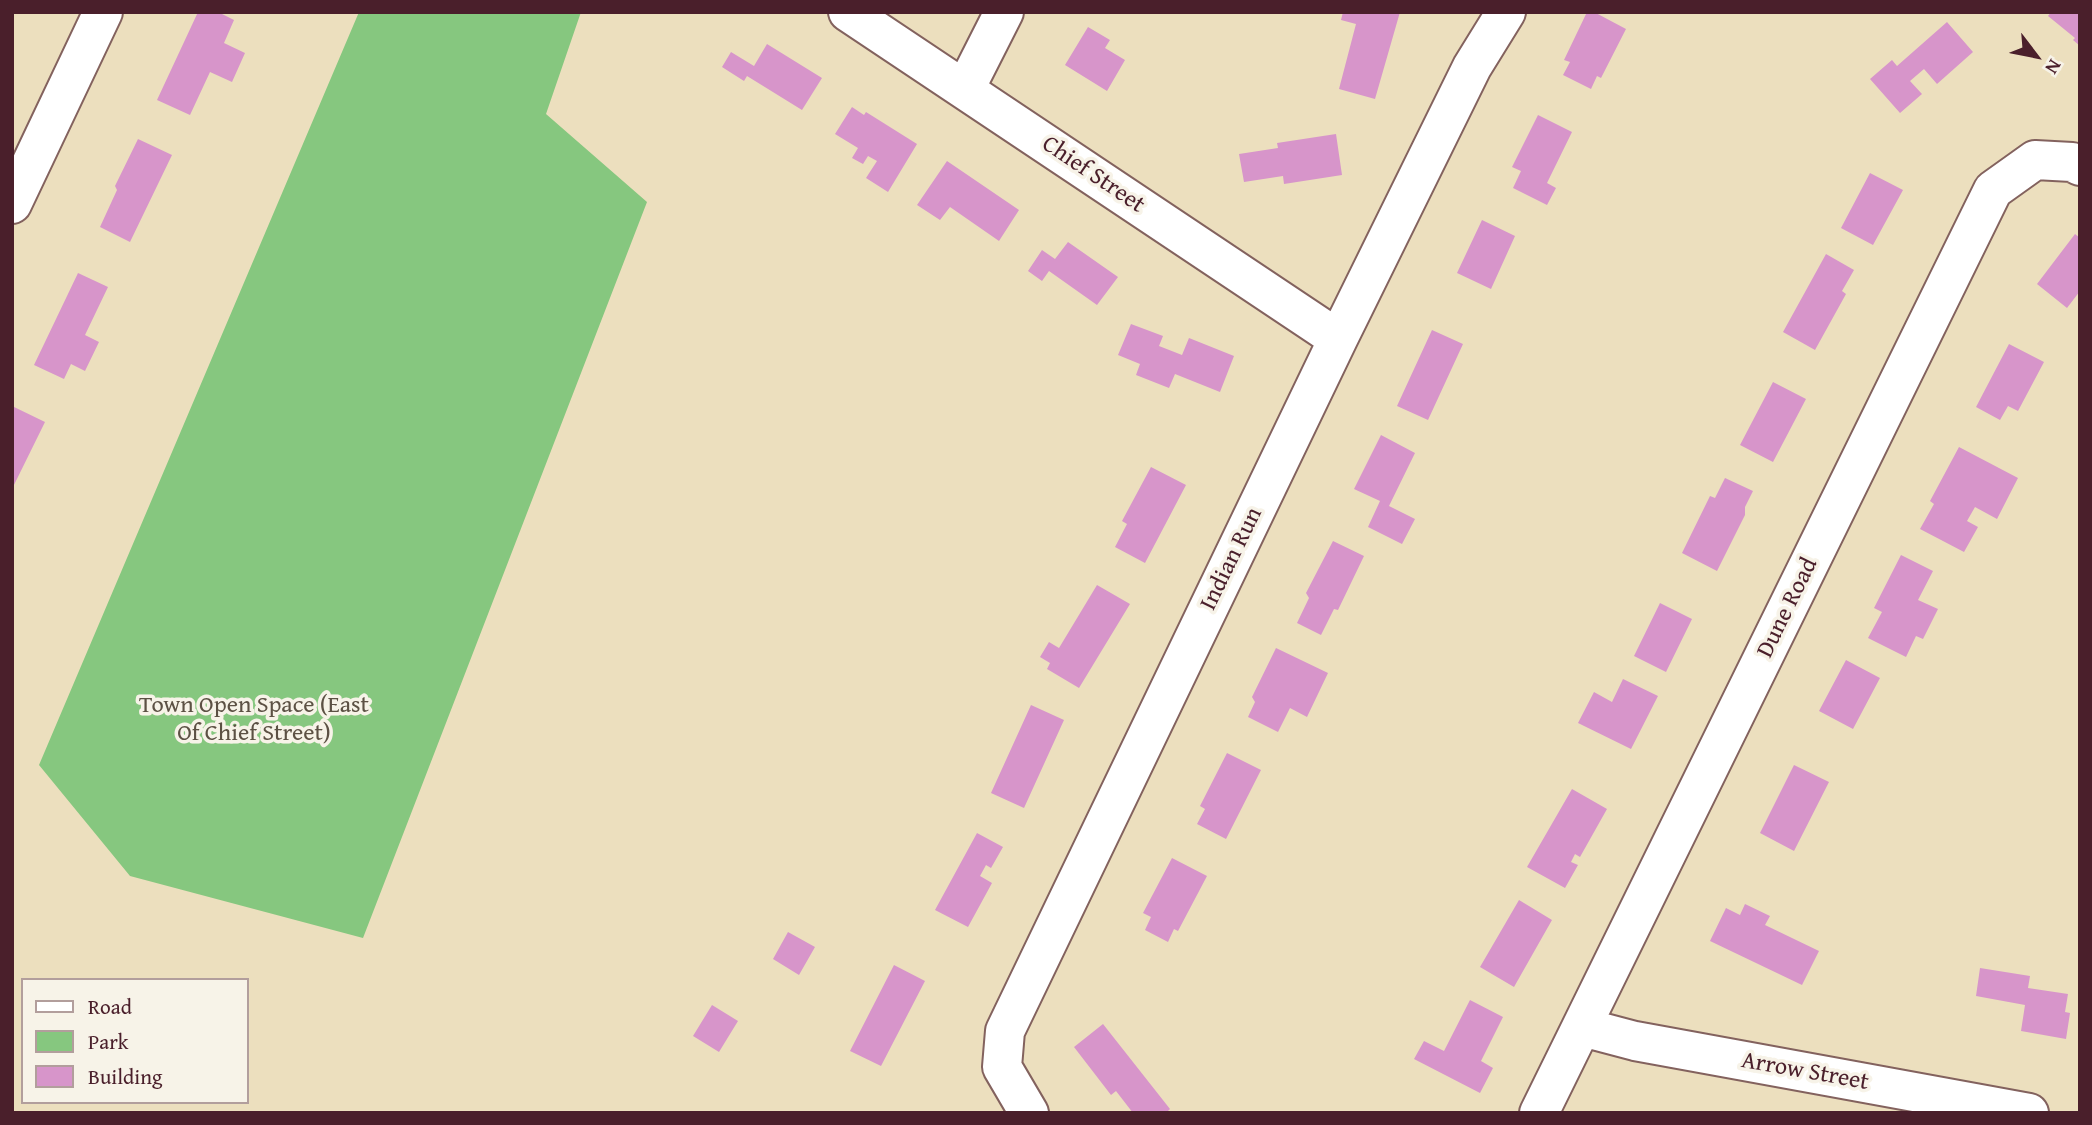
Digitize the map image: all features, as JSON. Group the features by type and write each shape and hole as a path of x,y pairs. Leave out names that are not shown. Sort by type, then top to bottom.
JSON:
{"street":[{"path":"12,204 103,12"},
{"name":"Chief Street","path":"848,12 1338,339"},
{"path":"965,89 1004,12"},
{"name":"Indian Run","path":"1028,1113 1002,1067 1005,1031 1338,339 1472,67 1506,12"},
{"name":"Dune Road","path":"1539,1113 1993,190 2035,160 2072,162 2080,166"},
{"name":"Arrow Street","path":"1582,1027 1648,1044 2029,1113"}],"green space":[{"name":"Town Open Space (East Of Chief Street)","path":"359,12 581,12 546,114 647,202 363,938 130,876 39,765"}],"building":[{"path":"198,12 218,12 234,20 224,43 245,53 232,82 210,72 190,115 157,100"},
{"path":"1343,12 1400,12 1375,99 1339,89 1356,24 1341,20"},
{"path":"1587,12 1594,12 1626,29 1601,78 1597,76 1591,89 1563,75 1570,62 1564,60"},
{"path":"2051,12 2080,12 2080,46 2073,40 2075,38 2048,16"},
{"path":"1947,22 1973,52 1937,84 1924,69 1910,81 1922,94 1900,113 1870,79 1892,60 1897,66"},
{"path":"1088,27 1110,40 1105,48 1125,60 1107,91 1065,65"},
{"path":"767,44 822,78 802,110 747,76 744,81 722,67 731,52 754,66"},
{"path":"852,107 864,115 866,112 917,144 888,192 866,178 877,161 868,156 863,164 852,158 858,148 835,134"},
{"path":"1538,115 1572,132 1547,183 1556,188 1547,205 1513,188 1521,171 1512,167"},
{"path":"1336,134 1342,175 1284,184 1283,176 1244,182 1239,154 1278,148 1277,143"},
{"path":"138,139 172,155 130,242 100,227 117,190 115,186"},
{"path":"947,161 1019,210 999,241 950,207 940,220 917,205"},
{"path":"1870,173 1903,190 1873,245 1841,228"},
{"path":"1482,220 1515,236 1491,289 1457,273"},
{"path":"2075,234 2080,238 2080,291 2067,308 2037,284"},
{"path":"1068,242 1118,277 1097,305 1049,271 1042,281 1028,271 1042,250 1055,259"},
{"path":"1826,254 1854,270 1842,291 1846,294 1815,350 1783,332"},
{"path":"78,273 108,287 85,335 99,342 85,371 71,364 64,379 34,365"},
{"path":"1131,324 1163,336 1159,346 1182,355 1189,338 1234,356 1220,392 1175,374 1169,388 1136,375 1140,364 1118,355"},
{"path":"1432,330 1463,344 1428,420 1397,406"},
{"path":"2009,344 2044,362 2018,411 2008,406 2000,420 1976,407"},
{"path":"1773,382 1806,399 1773,462 1740,445"},
{"path":"12,406 45,422 12,489"},
{"path":"1381,435 1415,453 1389,506 1415,519 1402,544 1368,527 1380,501 1354,489"},
{"path":"1959,447 2018,478 1997,519 1975,507 1967,521 1978,527 1964,552 1920,529 1934,504 1930,501"},
{"path":"1151,467 1186,485 1145,563 1115,547 1127,524 1122,521"},
{"path":"1725,478 1753,491 1745,507 1745,515 1717,571 1682,553 1710,496 1715,498"},
{"path":"1333,541 1364,556 1338,610 1334,609 1321,635 1297,623 1309,598 1306,593"},
{"path":"1901,555 1933,571 1918,600 1938,609 1923,639 1916,636 1906,657 1868,638 1882,612 1874,608"},
{"path":"1097,585 1130,604 1079,688 1047,669 1050,663 1040,657 1049,642 1059,648"},
{"path":"1660,603 1692,619 1666,672 1634,656"},
{"path":"1276,648 1328,673 1307,717 1290,708 1278,732 1248,717 1255,702 1252,697"},
{"path":"1846,660 1880,678 1853,729 1819,711"},
{"path":"1623,679 1658,696 1631,749 1578,723 1594,692 1612,702"},
{"path":"1031,705 1064,720 1024,808 991,793"},
{"path":"1227,753 1261,770 1226,839 1197,824 1205,809 1200,806"},
{"path":"1794,765 1829,782 1794,851 1760,833"},
{"path":"1572,789 1607,809 1580,857 1575,854 1571,862 1578,865 1565,888 1527,867"},
{"path":"977,833 1003,847 991,868 986,865 980,876 992,883 968,927 935,910"},
{"path":"1172,858 1207,876 1178,931 1174,929 1168,942 1145,930 1151,917 1143,913"},
{"path":"1519,900 1552,920 1514,987 1480,967"},
{"path":"1745,904 1770,916 1765,925 1819,951 1802,985 1710,941 1726,908 1740,915"},
{"path":"788,932 815,947 799,975 773,959"},
{"path":"894,965 925,981 881,1066 850,1051"},
{"path":"1980,968 2030,976 2028,988 2068,994 2065,1012 2070,1013 2066,1039 2021,1031 2025,1005 1976,996"},
{"path":"1470,1000 1503,1017 1481,1061 1493,1068 1480,1093 1414,1059 1424,1041 1444,1051"},
{"path":"712,1005 738,1021 719,1052 693,1036"},
{"path":"1103,1024 1170,1109 1166,1113 1133,1113 1116,1091 1111,1095 1074,1047"}]}
